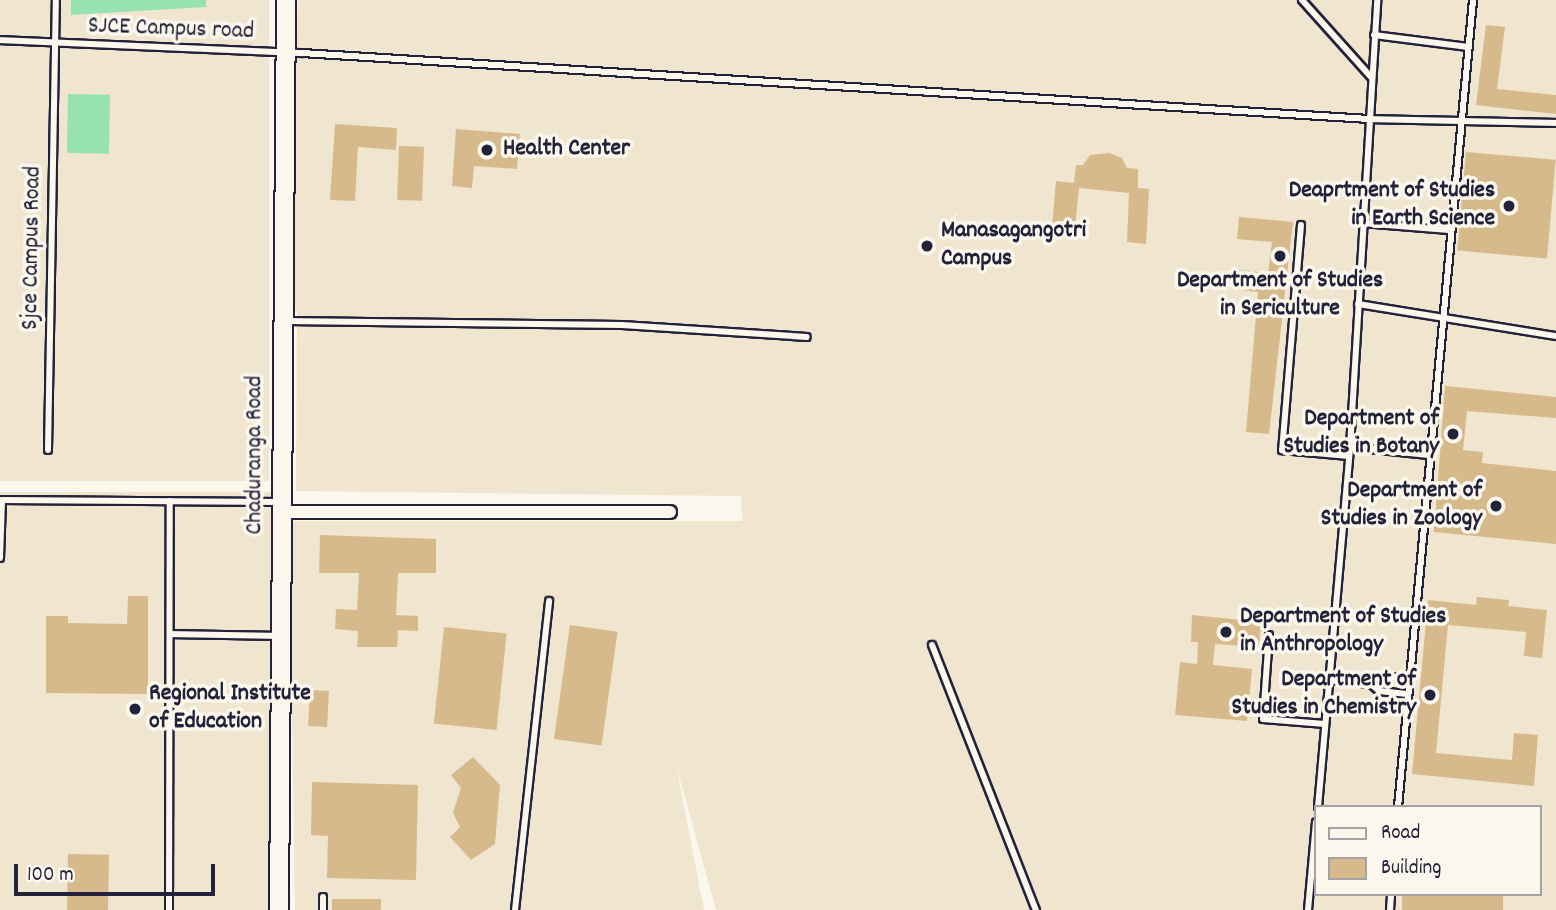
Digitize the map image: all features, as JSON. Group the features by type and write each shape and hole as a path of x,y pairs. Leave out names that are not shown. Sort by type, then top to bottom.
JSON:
{"street":[{"name":"Chaduranga Road","path":"279,910 280,320 286,0"},
{"path":"281,507 670,512"}],"lane":[{"name":"Sjce Campus Road","path":"48,450 56,0"},
{"path":"1303,0 1371,77"},
{"path":"1318,805 1350,447 1377,0"},
{"path":"1398,805 1441,316 1464,119 1473,0"},
{"path":"1374,35 1468,47"},
{"name":"SJCE Campus road","path":"0,40 56,46 285,53 1368,119 1556,123"},
{"path":"1363,223 1449,230"},
{"path":"1301,225 1282,450 1349,456"},
{"path":"1358,304 1556,336"},
{"path":"280,320 622,325 807,337"},
{"path":"1350,447 1429,454"},
{"path":"0,558 1,500 170,501 281,507"},
{"path":"169,910 170,501"},
{"path":"514,910 549,601"},
{"path":"170,634 279,636"},
{"path":"1269,635 1264,719 1325,724"},
{"path":"932,645 1036,910"},
{"path":"1371,684 1379,676 1408,679"},
{"path":"1329,680 1371,684 1379,691 1407,694"},
{"path":"1308,910 1314,844"},
{"path":"323,897 323,910"}],"shaded area":[{"path":"0,0 269,0 269,481 0,481"},
{"name":"Manasagangotri Campus","path":"298,0 1556,0 1556,910 716,910 676,765 704,910 295,910 289,521 742,521 741,496 296,491 297,311 288,310"},
{"name":"Regional Institute of Education","path":"0,492 271,492 271,910 0,910"}],"green space":[{"path":"71,0 206,0 206,7 71,15"},
{"path":"68,94 110,95 109,154 67,153"}],"building":[{"path":"1486,25 1505,27 1497,89 1556,95 1556,114 1476,105"},
{"path":"335,124 397,128 396,150 358,147 355,201 330,200"},
{"name":"Health Center","path":"456,129 520,134 517,169 474,166 472,188 452,186"},
{"path":"399,146 424,147 422,201 397,200"},
{"name":"Deaprtment of Studies in Earth Science","path":"1466,152 1556,160 1547,258 1457,251"},
{"path":"1109,153 1122,158 1127,168 1138,169 1138,188 1149,189 1146,244 1127,242 1129,193 1079,188 1074,238 1051,237 1056,181 1074,183 1076,165 1083,165 1090,155"},
{"path":"1239,217 1293,222 1269,434 1246,432 1258,292 1235,289 1237,270 1268,273 1272,242 1237,239"},
{"name":"Department of Studies in Zoology","path":"1445,386 1556,397 1556,418 1467,411 1463,450 1483,452 1482,463 1556,471 1556,544 1434,532"},
{"path":"320,535 436,539 436,573 398,573 396,615 418,616 418,631 398,630 397,647 357,647 358,631 335,629 336,609 357,610 359,573 319,573"},
{"path":"128,596 148,596 148,694 46,693 46,616 68,616 68,623 127,624"},
{"name":"Department of Studies in Chemistry","path":"1477,597 1509,600 1508,606 1547,610 1542,658 1524,656 1526,632 1448,625 1436,753 1512,760 1514,733 1538,735 1534,786 1412,774 1428,600 1476,605"},
{"path":"1192,615 1261,622 1259,647 1215,644 1213,665 1252,669 1247,721 1175,715 1180,662 1197,664 1198,642 1191,642"},
{"path":"570,625 618,632 602,746 554,739"},
{"path":"444,627 507,634 497,730 434,723"},
{"path":"310,690 329,691 327,727 308,726"},
{"path":"473,757 500,785 495,844 471,860 450,837 460,827 453,813 461,788 451,775"},
{"path":"312,782 418,785 416,880 327,878 328,836 311,835"},
{"path":"68,854 109,855 108,910 67,910"},
{"path":"1402,896 1503,896 1503,910 1402,910"},
{"path":"332,899 381,899 381,910 332,910"}],"place":[{"name":"Health Center","path":"487,150"},
{"name":"Deaprtment of Studies in Earth Science","path":"1509,206"},
{"name":"Manasagangotri Campus","path":"927,246"},
{"name":"Department of Studies in Sericulture","path":"1280,256"},
{"name":"Department of Studies in Botany","path":"1453,434"},
{"name":"Department of Studies in Zoology","path":"1496,506"},
{"name":"Department of Studies in Anthropology","path":"1226,632"},
{"name":"Department of Studies in Chemistry","path":"1430,695"},
{"name":"Regional Institute of Education","path":"135,709"}]}
